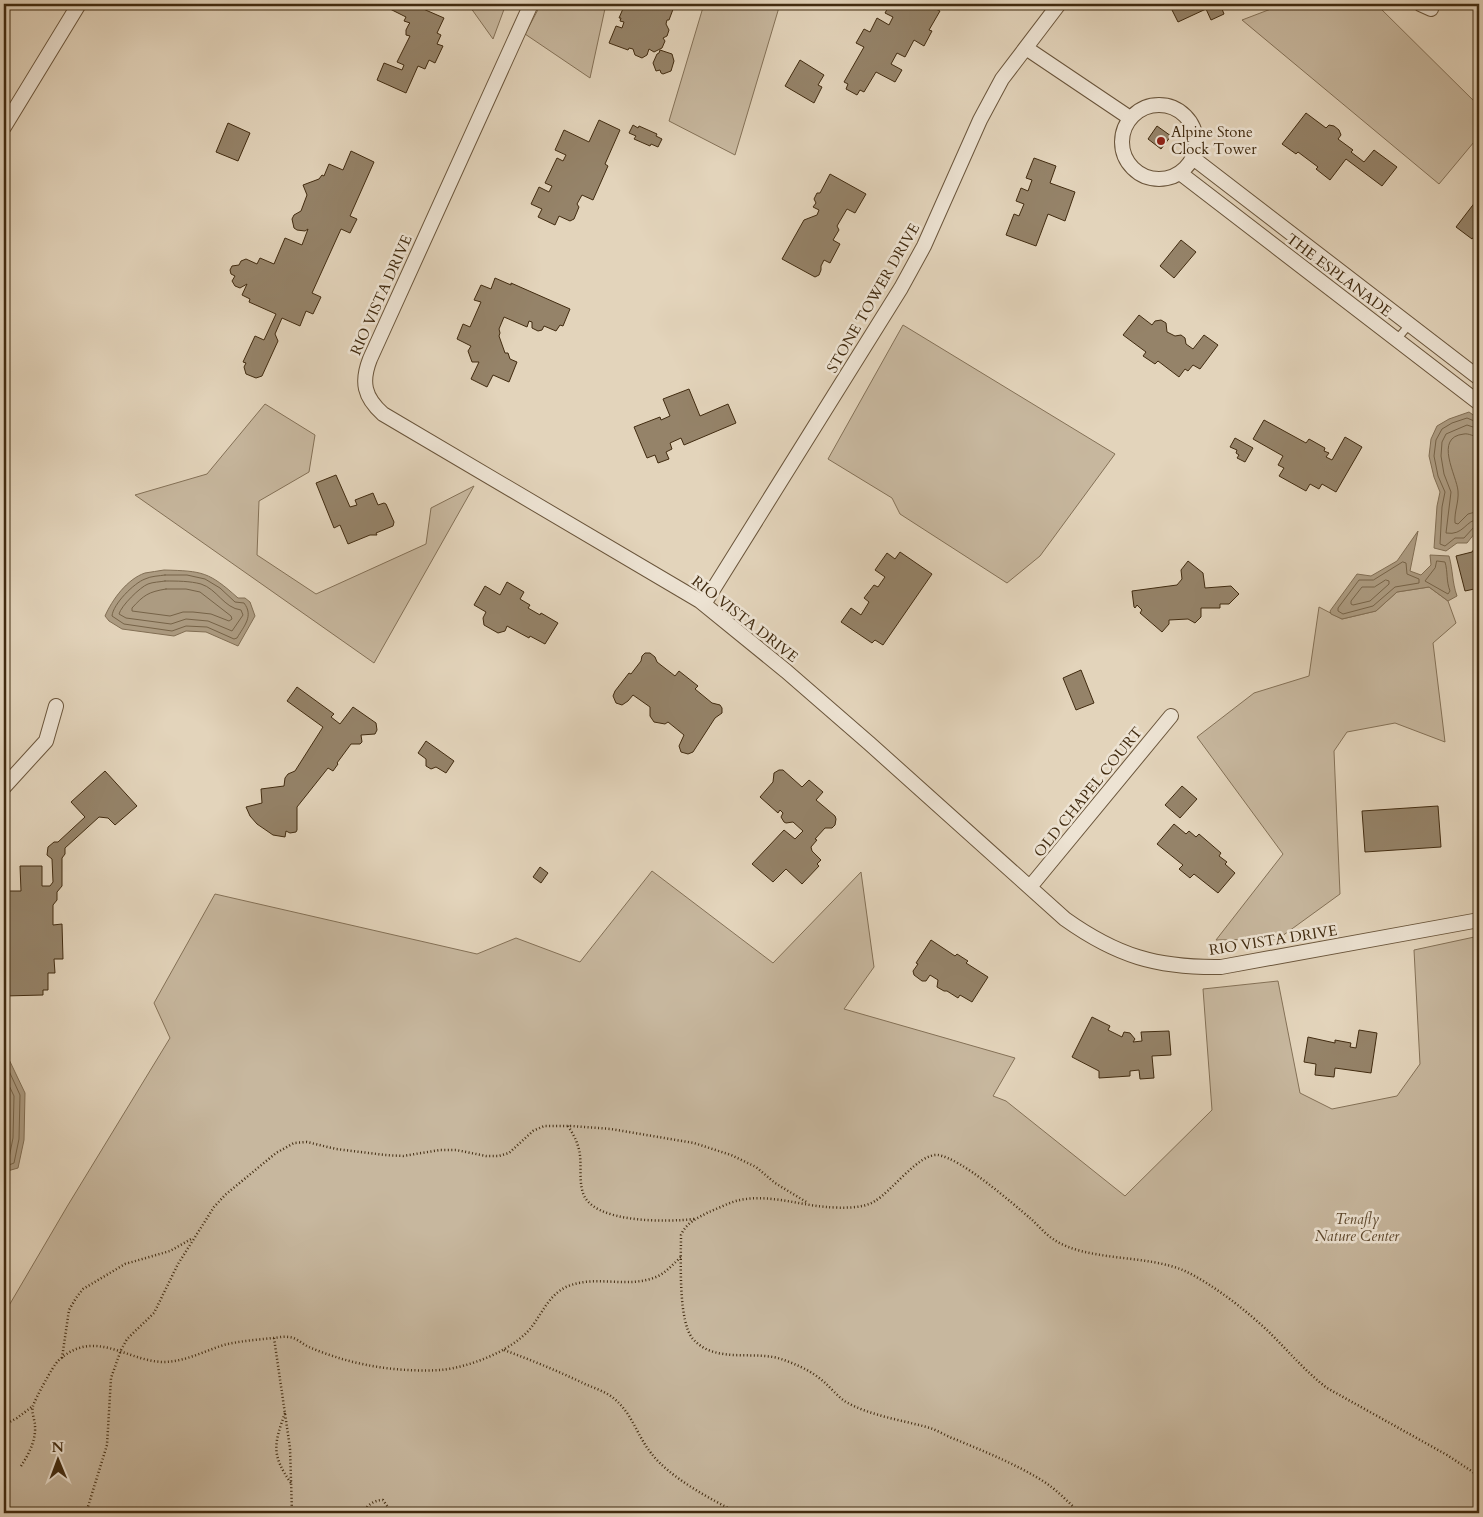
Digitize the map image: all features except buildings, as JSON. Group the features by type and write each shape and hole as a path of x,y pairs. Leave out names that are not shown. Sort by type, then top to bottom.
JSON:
{"street":[{"path":"4,127 79,4"},
{"name":"RIO VISTA DRIVE","path":"531,4 370,359 364,381 367,394 374,406 383,414 704,604 786,671 856,732 1065,919 1086,934 1110,947 1135,957 1164,965 1195,968 1242,964 1479,920"},
{"name":"STONE TOWER DRIVE","path":"704,604 901,288 924,246 980,120 1002,79 1059,4"},
{"path":"1026,48 1130,118"},
{"path":"1156,105 1174,107 1192,123 1196,134 1197,146 1193,158 1180,173 1169,178 1157,179 1146,177 1132,167 1123,151 1124,128 1130,118 1139,110 1156,105"},
{"name":"THE ESPLANADE","path":"1193,158 1479,378"},
{"name":"THE ESPLANADE","path":"1180,173 1479,403"},
{"path":"4,787 46,741 56,706"},
{"name":"OLD CHAPEL COURT","path":"1030,888 1171,716"}],"lane":[{"path":"1397,340 1410,324"}],"path":[{"path":"86,1513 107,1445 111,1378 121,1350 133,1332 154,1313 178,1264 214,1207 276,1153 294,1142 307,1142 336,1149 386,1156 456,1150 486,1156 499,1156 509,1153 533,1131 544,1126 568,1126 634,1132 694,1143 731,1155 756,1167 775,1183 813,1205"},
{"path":"568,1126 578,1147 583,1194 588,1202 605,1212 642,1220 680,1221 696,1218 739,1200 748,1199 844,1207 862,1206 874,1202 927,1157 936,1155 947,1158 986,1183 1053,1239 1064,1245 1082,1251 1169,1266 1184,1271 1207,1284 1264,1328 1311,1376 1327,1388 1447,1455 1479,1476"},
{"path":"696,1218 684,1227 681,1235 684,1318 688,1331 694,1340 703,1347 737,1356 765,1356 794,1364 823,1381 846,1402 932,1428 1008,1462 1048,1484 1080,1513"},
{"path":"62,1358 70,1310 83,1289 120,1266 170,1251 196,1237"},
{"path":"4,1425 33,1406 51,1369 62,1358 75,1351 92,1346 121,1350 153,1361 166,1362 184,1359 224,1345 288,1337 338,1358 399,1370 442,1370 459,1367 503,1350 529,1329 546,1303 554,1295 566,1288 592,1281 642,1281 656,1277 666,1271 681,1257"},
{"path":"274,1338 290,1448 292,1513"},
{"path":"503,1350 568,1375 611,1396 630,1416 642,1441 660,1463 683,1482 738,1513"},
{"path":"22,1466 35,1437 33,1406"},
{"path":"285,1412 276,1456 291,1483"},
{"path":"363,1513 371,1503 377,1500 383,1500 392,1513"}],"green space":[{"path":"468,4 506,4 493,39"},
{"path":"541,4 606,4 590,78 525,34"},
{"path":"704,4 780,4 735,155 669,121"},
{"path":"1284,4 1376,4 1479,106 1479,136 1439,184 1242,20"},
{"path":"903,325 1115,454 1040,556 1007,583 900,514 892,498 828,459"},
{"path":"265,404 315,435 309,472 259,501 257,555 316,594 426,544 431,508 474,486 374,663 135,495 207,474"},
{"path":"1429,587 1448,601 1456,623 1433,643 1445,742 1395,723 1347,732 1334,751 1340,894 1278,939 1216,940 1283,854 1197,737 1254,693 1309,676 1319,607 1342,619 1376,611 1397,592"},
{"name":"Tenafly Nature Center","path":"652,871 773,963 861,872 874,967 844,1009 1015,1058 993,1096 1006,1101 1125,1196 1212,1110 1203,989 1278,981 1300,1093 1332,1109 1397,1096 1420,1064 1414,950 1479,936 1479,1513 4,1513 4,1314 170,1038 154,1003 215,894 477,954 516,938 580,962"}],"water":[{"path":"1469,412 1479,419 1479,528 1467,543 1457,543 1446,551 1434,548 1440,492 1429,456 1431,439 1437,426 1449,419"},
{"path":"1418,531 1410,571 1421,575 1431,565 1430,555 1449,556 1457,596 1448,601 1429,587 1397,592 1376,611 1342,619 1331,614 1330,611 1357,574 1371,576 1397,561"},
{"path":"164,570 197,572 220,583 238,598 245,598 250,602 255,616 238,646 206,632 186,631 174,636 122,629 109,621 105,616 116,597 126,585 145,573"},
{"path":"4,1049 25,1093 24,1140 18,1168 4,1172"}],"place":[{"name":"Alpine Stone Clock Tower","path":"1161,141"}]}
